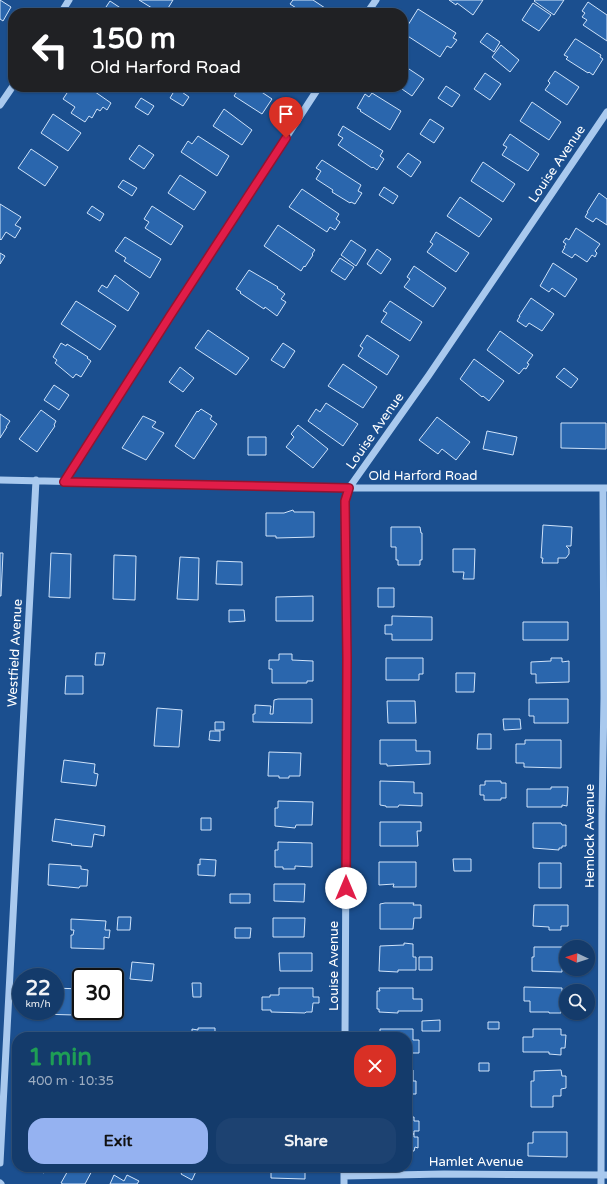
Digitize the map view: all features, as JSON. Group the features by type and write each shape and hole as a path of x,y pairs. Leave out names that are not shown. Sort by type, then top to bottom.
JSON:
{"street":[{"path":"0,105 9,92"},
{"path":"64,482 316,92"},
{"name":"Louise Avenue","path":"345,1032 347,658 345,501 349,488 429,375 607,112"},
{"name":"Old Harford Road","path":"0,480 349,488 605,488"},
{"name":"Westfield Avenue","path":"0,1163 36,480"},
{"name":"Hemlock Avenue","path":"601,1184 604,1175 602,815 605,488"},
{"name":"Hamlet Avenue","path":"344,1180 444,1174 604,1175"}],"building":[{"path":"0,0 11,7 8,8 8,12 3,21 0,19"},
{"path":"139,0 173,0 168,8 152,8"},
{"path":"293,0 313,0 325,8 296,8 290,4"},
{"path":"449,0 483,0 473,15 457,3 456,5"},
{"path":"564,0 554,15 534,1"},
{"path":"110,1 120,8 105,8"},
{"path":"588,2 607,15 607,41 583,25 587,20 582,17 585,13 582,11"},
{"path":"533,3 551,15 539,31 522,20"},
{"path":"418,9 456,33 453,38 457,40 451,48 447,46 440,57 408,36 408,25"},
{"path":"487,33 500,42 494,52 480,42"},
{"path":"575,39 601,55 600,57 603,59 593,75 566,59 568,57 564,55"},
{"path":"501,45 519,60 510,72 492,57"},
{"path":"408,68 424,79 412,96 406,92 408,92"},
{"path":"555,71 579,87 567,105 545,90 550,83 548,81"},
{"path":"485,73 501,84 490,100 474,89"},
{"path":"446,86 460,95 452,107 438,98"},
{"path":"68,92 95,92 111,103 107,110 103,107 100,111 97,109 92,118 89,116 85,122 71,113 75,107 63,99"},
{"path":"174,92 182,92 189,97 183,106 170,98"},
{"path":"237,92 262,92 272,99 262,114 234,96"},
{"path":"372,93 401,111 390,130 357,108 365,94 369,97"},
{"path":"141,98 154,106 148,115 135,107"},
{"path":"532,102 561,122 549,140 520,121"},
{"path":"224,109 252,130 242,145 213,126"},
{"path":"53,114 81,133 68,151 41,133"},
{"path":"430,119 444,128 434,143 420,134"},
{"path":"343,126 383,151 380,156 384,159 377,170 338,145 343,138 338,135"},
{"path":"510,134 539,154 528,171 502,155 507,147 503,145"},
{"path":"198,136 229,156 217,176 181,152 188,141 192,144"},
{"path":"139,145 154,155 144,169 129,159"},
{"path":"31,149 58,167 45,186 18,168"},
{"path":"408,153 421,162 411,177 397,167"},
{"path":"322,160 361,185 358,191 362,193 355,204 350,203 332,192 333,190 316,179 321,171 316,168"},
{"path":"483,162 515,184 503,202 471,181"},
{"path":"180,175 206,192 194,210 168,193"},
{"path":"123,180 137,188 132,196 118,187"},
{"path":"384,187 398,196 393,204 379,195"},
{"path":"302,189 339,214 336,219 340,222 335,230 330,227 327,232 289,207"},
{"path":"599,193 607,199 607,225 596,218 593,222 585,217"},
{"path":"460,197 492,219 479,237 447,216"},
{"path":"0,204 21,217 15,225 21,228 15,238 6,232 1,240 0,239"},
{"path":"92,206 104,214 100,221 87,213"},
{"path":"152,206 183,226 171,245 145,228 149,222 144,219"},
{"path":"278,225 315,250 301,271 264,246"},
{"path":"576,228 600,244 595,251 597,253 595,257 592,255 587,262 575,254 572,258 562,252 566,244 563,242 566,238 569,240"},
{"path":"436,232 469,253 456,272 427,252 433,244 430,242"},
{"path":"125,237 161,259 150,278 124,261 126,258 115,251"},
{"path":"351,240 366,250 356,266 341,255"},
{"path":"377,249 391,259 381,274 367,264"},
{"path":"0,253 5,256 0,264"},
{"path":"340,258 354,267 345,280 331,271"},
{"path":"553,263 577,279 565,297 552,288 549,292 540,286"},
{"path":"414,266 446,288 433,307 404,287 410,279 407,277"},
{"path":"249,270 278,287 277,288 285,294 281,299 286,302 277,316 265,307 264,309 236,289"},
{"path":"115,275 139,293 128,311 98,291 102,285 107,288"},
{"path":"531,298 554,314 542,331 529,323 526,327 517,321"},
{"path":"76,301 116,326 100,350 61,324"},
{"path":"390,301 422,322 410,341 381,322 387,313 383,311"},
{"path":"208,330 249,358 236,375 195,348"},
{"path":"500,331 533,355 527,363 529,364 526,369 524,368 519,374 487,350"},
{"path":"367,335 399,356 387,375 358,356 363,348 360,346"},
{"path":"61,343 66,346 67,344 88,357 87,358 91,361 81,377 76,374 73,378 55,363 57,360 53,357"},
{"path":"283,343 295,351 284,368 271,360"},
{"path":"474,359 504,381 489,401 460,379"},
{"path":"343,364 377,387 363,408 328,386"},
{"path":"180,367 194,378 183,392 169,382"},
{"path":"564,368 578,379 571,388 556,377"},
{"path":"54,385 69,395 59,410 44,400"},
{"path":"326,403 358,424 343,446 308,421 316,409 320,412"},
{"path":"201,409 212,416 210,419 217,424 194,459 175,446 197,411 198,412"},
{"path":"41,410 56,421 55,426 37,452 19,439"},
{"path":"0,414 10,421 0,438"},
{"path":"143,416 156,422 152,427 164,433 146,460 122,448"},
{"path":"437,417 470,442 456,460 442,449 438,454 419,440"},
{"path":"561,423 606,423 606,449 561,448"},
{"path":"298,425 328,449 313,468 286,447 294,437 291,434"},
{"path":"487,431 517,437 513,455 483,449"},
{"path":"248,437 266,437 266,455 248,455"},
{"path":"293,510 294,512 314,512 314,537 276,538 276,536 266,536 266,513 284,513"},
{"path":"543,525 572,527 571,546 566,546 569,549 569,554 566,558 558,558 558,563 542,563"},
{"path":"391,527 420,527 422,533 422,560 420,560 420,565 398,565 398,560 396,560 396,547 391,547"},
{"path":"453,549 475,549 474,579 463,579 464,572 453,572"},
{"path":"0,553 3,553 1,596 0,596"},
{"path":"51,553 71,554 70,598 49,597"},
{"path":"114,555 136,556 135,600 113,599"},
{"path":"180,557 199,558 198,600 177,599"},
{"path":"217,561 242,562 242,585 216,584"},
{"path":"378,588 394,588 394,607 378,607"},
{"path":"313,596 313,621 276,621 276,597"},
{"path":"229,610 244,610 245,621 229,622"},
{"path":"392,616 432,617 432,640 392,640 392,634 385,634 385,625 392,625"},
{"path":"523,622 568,622 568,640 523,640"},
{"path":"96,653 105,653 103,665 95,665"},
{"path":"279,654 292,654 292,660 313,661 313,681 307,681 307,683 272,683 272,669 269,669 269,660 279,660"},
{"path":"386,658 423,658 423,674 419,674 419,680 386,680"},
{"path":"551,658 562,658 562,662 569,661 569,682 536,683 536,674 531,674 531,662 551,661"},
{"path":"456,673 475,673 474,692 456,692"},
{"path":"66,676 83,676 83,694 65,694"},
{"path":"312,699 312,723 253,722 255,705 271,706 270,714 273,714 274,700"},
{"path":"529,699 568,699 568,723 534,723 534,716 529,716"},
{"path":"387,701 415,701 416,723 388,723"},
{"path":"157,708 182,710 179,747 154,746"},
{"path":"503,719 520,719 521,729 504,730"},
{"path":"215,722 224,722 224,730 215,730"},
{"path":"210,731 220,731 220,741 209,740"},
{"path":"478,734 491,734 491,749 477,749"},
{"path":"380,740 416,740 416,751 430,751 430,764 387,766 387,764 380,764"},
{"path":"525,740 561,740 561,768 524,767 524,763 516,763 516,744 525,744"},
{"path":"269,752 301,753 300,776 279,778 279,776 268,776"},
{"path":"64,760 95,764 94,773 98,774 96,786 61,782"},
{"path":"380,781 414,782 414,793 422,793 422,806 399,805 398,807 386,807 380,805"},
{"path":"485,781 501,781 501,783 506,783 506,798 501,798 501,800 484,800 484,795 480,795 480,785 485,785"},
{"path":"551,787 568,787 567,806 527,807 527,789 551,789"},
{"path":"278,801 313,802 312,825 296,825 295,828 275,826 275,808 278,808"},
{"path":"201,818 211,818 211,830 201,830"},
{"path":"55,819 105,826 104,836 94,834 92,847 52,841"},
{"path":"380,822 421,822 421,831 417,831 418,846 380,846"},
{"path":"533,823 561,823 562,825 566,825 566,846 562,846 559,850 533,848"},
{"path":"278,842 312,843 312,867 295,866 295,869 283,869 283,867 275,867 275,850 278,850"},
{"path":"200,859 216,860 215,876 198,875 198,864 200,865"},
{"path":"453,859 471,859 471,871 454,871"},
{"path":"379,862 416,862 416,887 393,887 394,884 379,885"},
{"path":"539,863 561,863 561,888 539,888"},
{"path":"49,864 81,866 81,869 88,870 87,886 80,886 79,888 48,885"},
{"path":"274,884 305,884 304,902 274,901"},
{"path":"230,894 250,894 250,903 230,903"},
{"path":"414,903 413,905 421,905 421,918 414,918 413,929 380,929 380,904"},
{"path":"534,905 568,905 568,926 561,926 561,930 549,930 549,927 533,926"},
{"path":"118,917 131,917 130,930 117,930"},
{"path":"273,918 305,918 304,937 273,937"},
{"path":"71,919 106,921 105,930 110,930 109,938 104,937 104,949 71,948 71,935 73,935 74,930 71,930"},
{"path":"235,928 251,928 250,938 235,938"},
{"path":"404,943 413,944 413,957 416,957 416,970 398,970 398,972 379,971 380,946 404,945"},
{"path":"534,947 559,947 559,972 532,971 532,957 534,957"},
{"path":"279,953 312,953 312,971 280,971"},
{"path":"419,957 432,957 432,970 419,970"},
{"path":"132,962 154,964 152,981 130,979"},
{"path":"192,983 201,983 201,997 193,997"},
{"path":"524,987 559,988 559,1013 530,1012 530,1001 524,1001"},
{"path":"64,988 72,989 72,1015 64,1015"},
{"path":"279,988 313,988 313,997 319,997 319,1003 313,1003 312,1012 305,1013 271,1012 271,1010 262,1010 262,997 279,995"},
{"path":"379,988 413,988 413,999 422,999 422,1011 398,1011 398,1013 379,1012 379,1009 377,1009 377,991 380,991"},
{"path":"440,1020 440,1031 422,1031 422,1021"},
{"path":"488,1022 499,1022 499,1029 488,1029"},
{"path":"198,1028 215,1028 215,1032 192,1032 192,1029 198,1030"},
{"path":"380,1029 413,1029 413,1040 419,1040 419,1053 412,1053 412,1032 380,1032"},
{"path":"533,1029 561,1029 561,1035 566,1035 565,1048 561,1048 561,1055 549,1054 549,1052 523,1052 523,1037 533,1037"},
{"path":"479,1063 489,1063 489,1071 479,1071"},
{"path":"412,1070 413,1081 416,1081 416,1094 412,1094"},
{"path":"561,1070 562,1076 566,1076 566,1088 561,1089 561,1096 553,1096 553,1107 531,1107 531,1081 534,1081 534,1071"},
{"path":"412,1117 414,1117 414,1121 419,1121 419,1131 414,1131 414,1134 412,1134"},
{"path":"533,1132 567,1132 567,1157 528,1156 528,1143 533,1143"},
{"path":"412,1134 414,1134 414,1137 418,1137 418,1148 415,1147 414,1151 412,1151"},
{"path":"67,1172 91,1172 85,1184 61,1183"},
{"path":"182,1172 196,1172 192,1180 181,1174"},
{"path":"271,1172 305,1172 305,1179 271,1178"},
{"path":"114,1175 124,1181 127,1175 139,1181 137,1184 110,1184"}],"route":[{"path":"286,138 64,482 349,488 345,501 347,658 346,888"}]}
